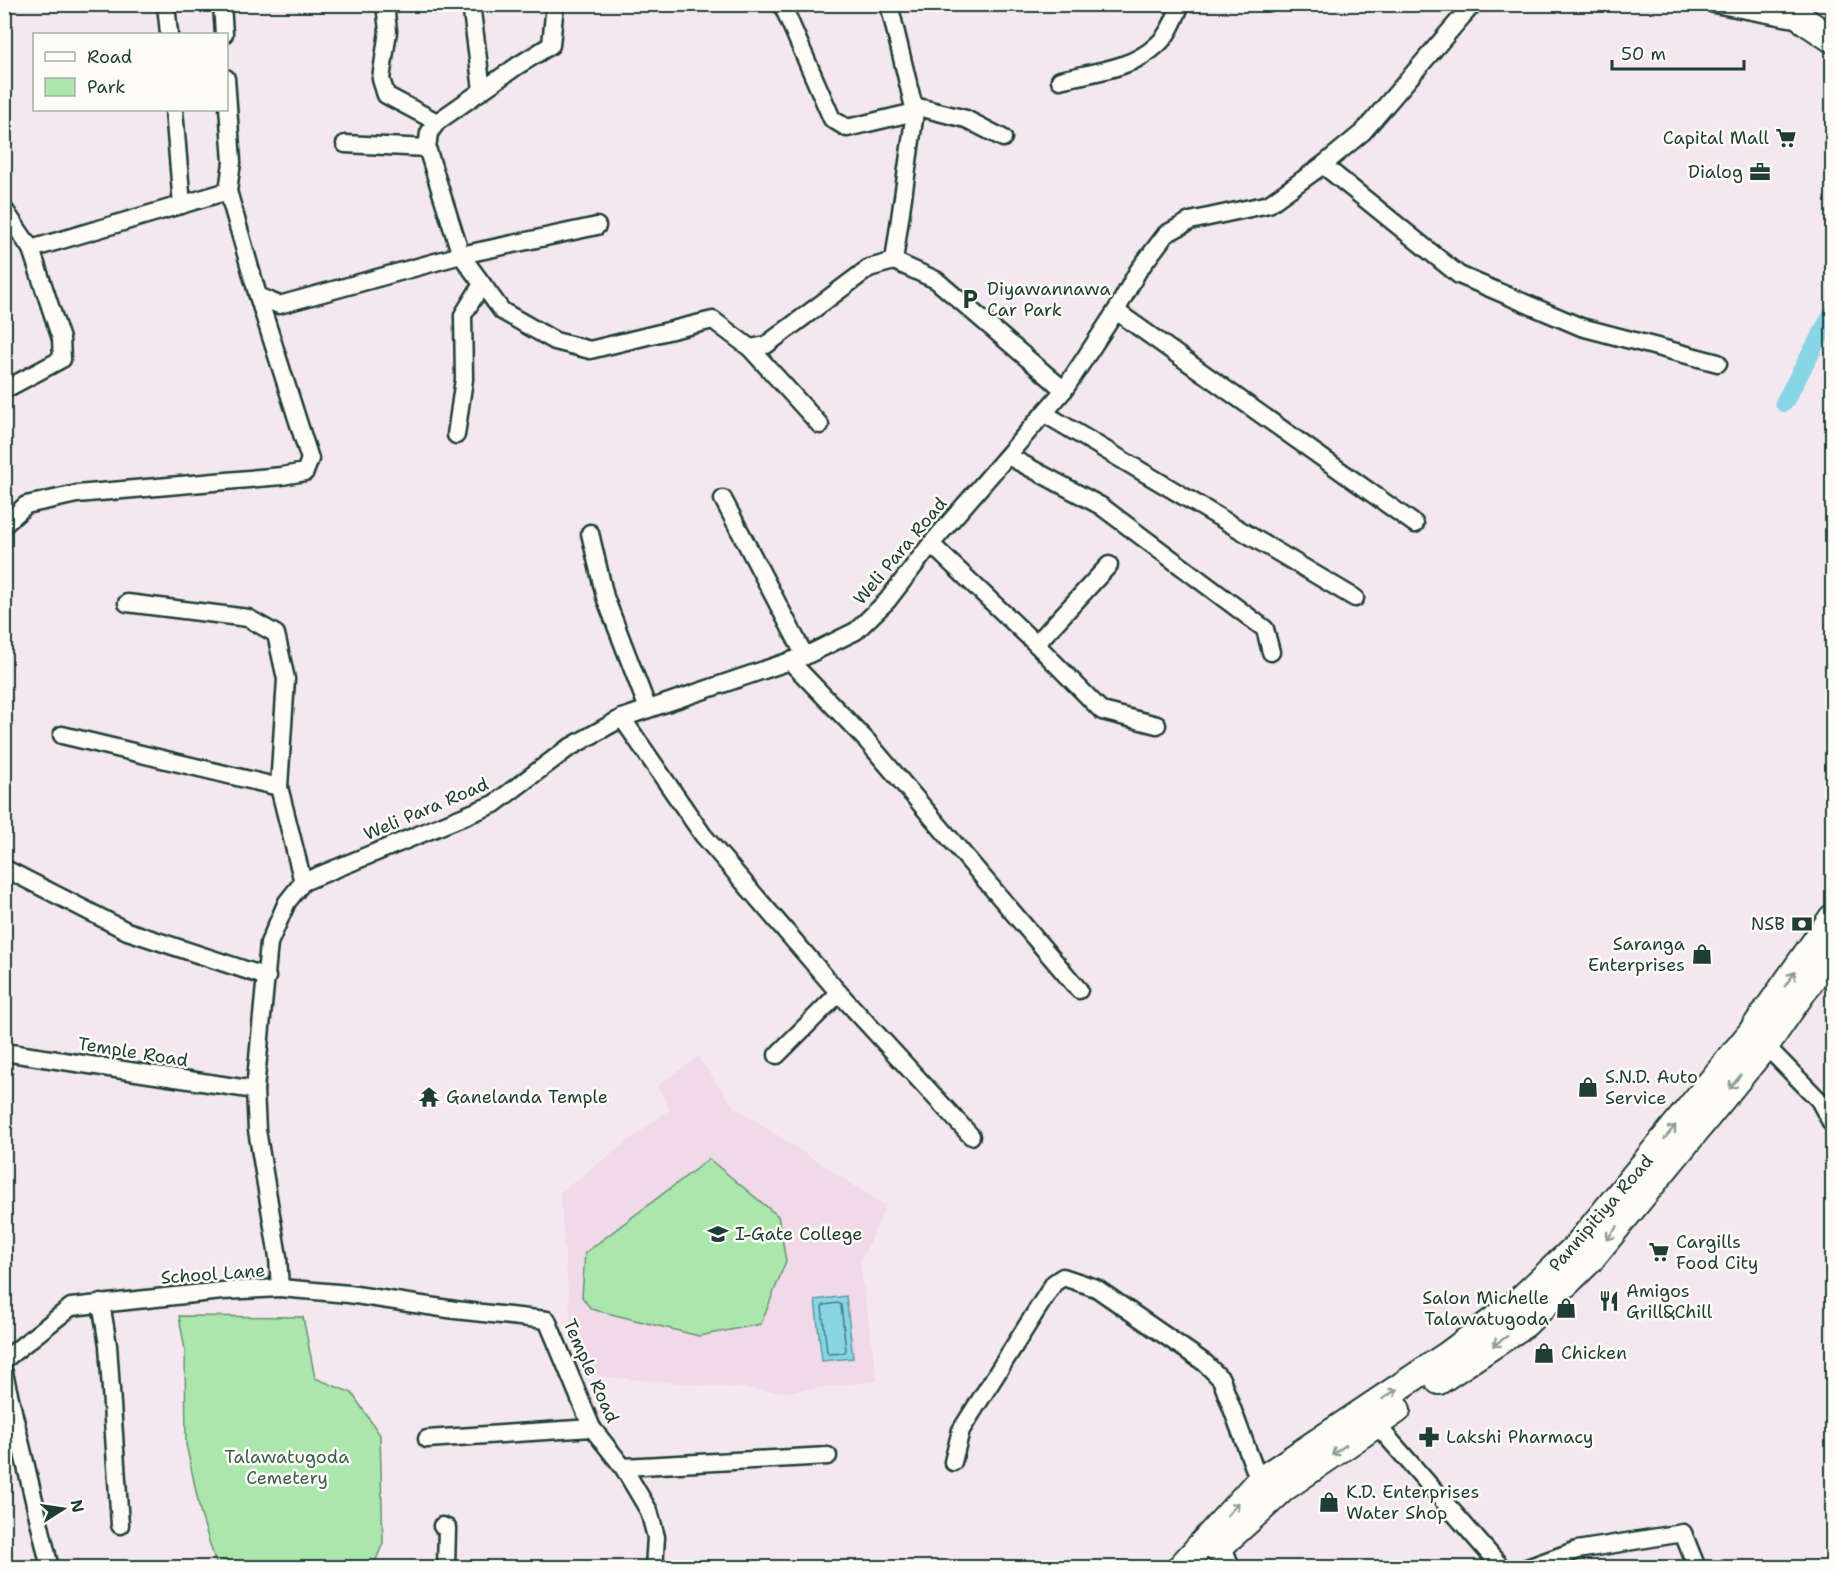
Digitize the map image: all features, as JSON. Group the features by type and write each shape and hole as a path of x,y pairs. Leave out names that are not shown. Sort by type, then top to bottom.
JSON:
{"main road":[{"path":"1798,13 1833,39"},
{"name":"Pannipitiya Road","path":"1201,1568 1222,1543 1284,1488 1525,1324 1590,1260 1758,1039 1833,918"},
{"name":"Pannipitiya Road","path":"1180,1568 1259,1481 1449,1354 1519,1301 1576,1247 1833,950"}],"street":[{"path":"166,4 169,33"},
{"path":"222,4 224,33"},
{"path":"385,4 388,31 381,79 386,95 437,122"},
{"path":"471,4 482,90"},
{"path":"555,4 551,45 437,122 429,133 427,148 461,255 502,311 555,341 590,350 713,320 750,348 820,425"},
{"path":"782,4 832,118 847,128 915,109 966,119 1003,138"},
{"path":"889,4 915,109 894,261"},
{"path":"1060,80 1130,63 1158,45 1169,30 1181,4"},
{"name":"Weli Para Road","path":"303,882 494,804 567,748 622,718 798,658 856,631 887,601 931,544 1064,390 1116,311 1138,271 1166,234 1190,222 1269,204 1323,165 1363,132 1473,4"},
{"path":"1714,4 1798,13"},
{"path":"4,525 26,505 77,494 305,472 310,459 258,296 228,191 232,162 228,106"},
{"path":"174,111 182,205"},
{"path":"345,144 427,148"},
{"path":"1323,165 1459,275 1581,327 1718,363"},
{"path":"31,249 228,191"},
{"path":"4,208 31,249 61,339 62,359 4,390"},
{"path":"258,296 279,305 461,255 597,226"},
{"path":"750,348 766,345 869,268 894,261 936,280 1064,390"},
{"path":"456,435 464,379 463,315 482,284"},
{"path":"1116,311 1415,524"},
{"path":"1045,414 1355,598"},
{"path":"1008,456 1101,506 1265,629 1271,652"},
{"path":"723,499 798,658 1079,990"},
{"path":"590,533 605,597 648,709"},
{"path":"931,544 1036,644 1102,711 1157,725"},
{"path":"1036,644 1109,565"},
{"path":"127,603 248,618 276,634 286,679 279,787 303,882 287,902 269,943 255,1090"},
{"path":"622,718 703,835 839,993 971,1136"},
{"path":"62,735 279,787"},
{"path":"4,868 127,931 267,977"},
{"path":"777,1056 839,993"},
{"path":"1758,1039 1819,1100 1833,1124"},
{"name":"Temple Road","path":"4,1052 255,1090"},
{"name":"School Lane","path":"4,1360 71,1307 222,1291 280,1288 278,1257 257,1130 255,1090"},
{"path":"953,1462 961,1430 1054,1283 1063,1277 1096,1288 1206,1362 1221,1378 1259,1481"},
{"name":"Temple Road","path":"280,1288 349,1294 455,1310 547,1320 592,1428 622,1467 648,1511 656,1537 654,1568"},
{"path":"101,1303 108,1345 120,1525"},
{"path":"4,1373 50,1568"},
{"path":"1376,1424 1502,1568"},
{"path":"428,1439 592,1428"},
{"path":"622,1467 828,1456"},
{"path":"442,1526 447,1528 446,1568"},
{"path":"1527,1568 1578,1550 1683,1533 1697,1568"},
{"path":"1222,1543 1231,1568"}],"shaded area":[{"name":"I-Gate College","path":"698,1057 734,1107 886,1206 860,1262 877,1381 787,1392 581,1375 570,1314 560,1193 670,1109 657,1086"}],"green space":[{"path":"709,1159 778,1216 786,1261 761,1324 699,1336 591,1309 582,1297 585,1253"},
{"name":"Talawatugoda Cemetery","path":"179,1316 303,1317 315,1378 352,1393 380,1435 383,1543 373,1567 217,1567 201,1515 186,1444 185,1350"}],"water":[{"path":"846,1296 853,1358 822,1361 815,1300"}],"waterway":[{"path":"1784,403 1832,314"}],"place":[{"name":"Capital Mall","path":"1786,138"},
{"name":"Dialog","path":"1760,172"},
{"name":"Diyawannawa Car Park","path":"970,299"},
{"name":"NSB","path":"1802,924"},
{"name":"Saranga Enterprises","path":"1702,954"},
{"name":"S.N.D. Auto Service","path":"1588,1087"},
{"name":"Ganelanda Temple","path":"429,1097"},
{"name":"I-Gate College","path":"718,1234"},
{"name":"Cargills Food City","path":"1659,1252"},
{"name":"Amigos Grill&Chill","path":"1609,1301"},
{"name":"Salon Michelle Talawatugoda","path":"1566,1308"},
{"name":"Chicken","path":"1544,1353"},
{"name":"Lakshi Pharmacy","path":"1429,1437"},
{"name":"K.D. Enterprises Water Shop","path":"1329,1502"}]}
